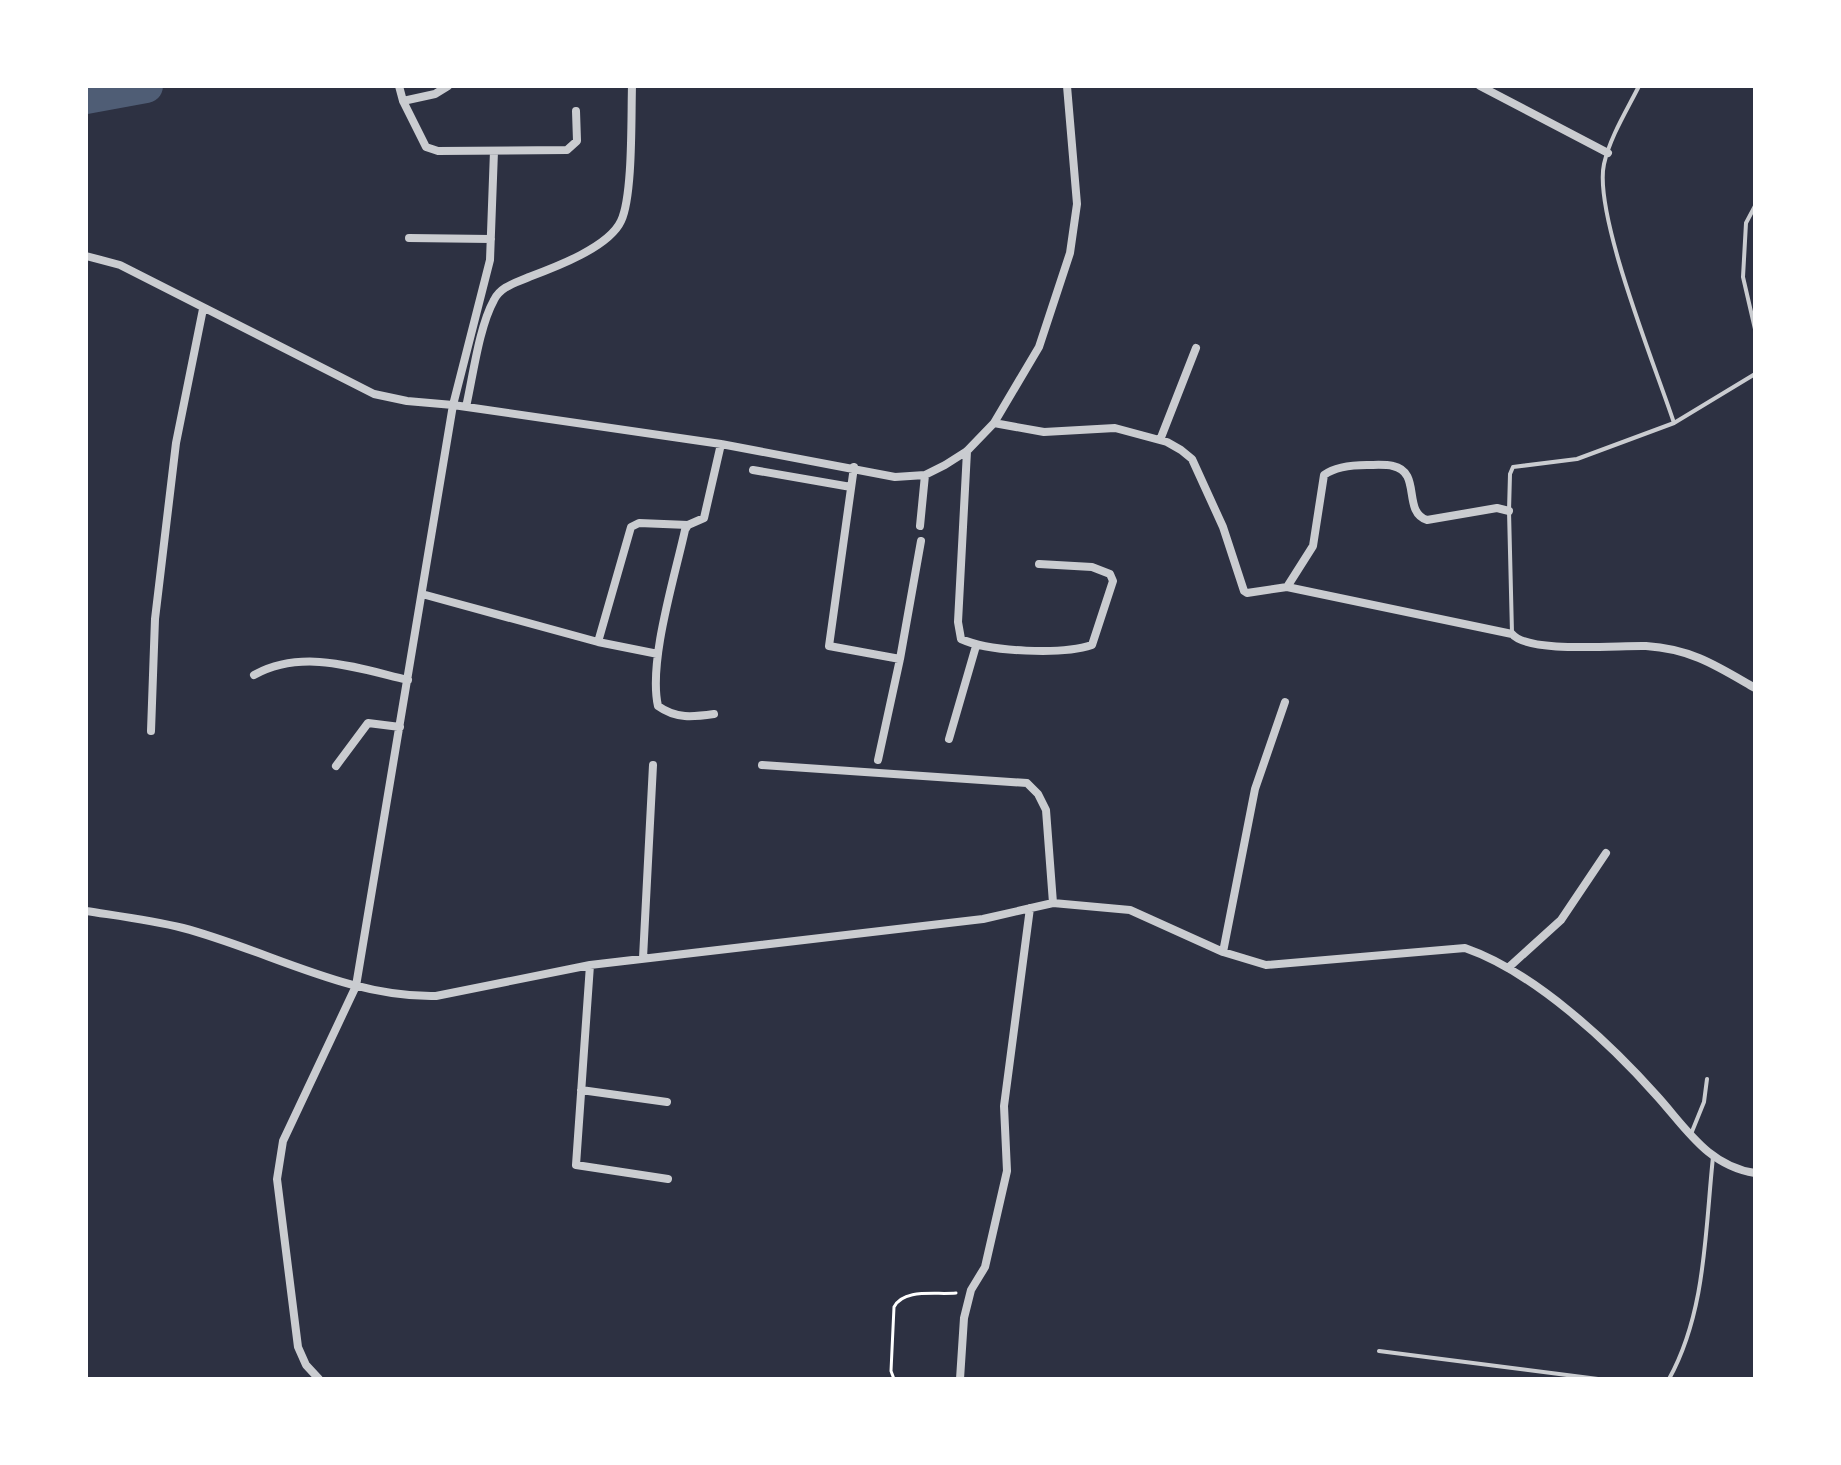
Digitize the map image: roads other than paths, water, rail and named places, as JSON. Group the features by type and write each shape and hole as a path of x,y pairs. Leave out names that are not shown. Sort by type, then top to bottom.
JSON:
{"street":[{"path":"403,101 435,94 448,86"},
{"path":"466,407 494,299 510,284 598,246 620,224 625,212 628,183 632,86"},
{"path":"86,256 120,265 374,394 721,444 895,477 925,475 967,451 994,423 1039,347 1070,253 1077,204 1067,86"},
{"path":"1480,86 1608,153"},
{"path":"399,87 426,147 438,151 567,150 577,141 576,111"},
{"path":"319,1379 306,1365 298,1347 277,1179 283,1141 356,986 453,405 490,260 494,151"},
{"path":"409,238 491,239"},
{"path":"151,731 155,619 176,443 203,309"},
{"path":"1160,440 1196,348"},
{"path":"994,423 1044,432 1115,428 1160,440 1181,450 1192,459 1223,527 1247,593 1287,587 1512,634 1541,645 1648,646 1694,654 1755,688"},
{"path":"598,642 631,527 639,523 688,525 704,518 721,444"},
{"path":"967,451 958,622 961,639 976,646 1043,650 1078,650 1092,645 1113,581 1110,574 1092,567 1039,564"},
{"path":"1287,587 1313,546 1324,475 1338,468 1396,466 1411,485 1414,512 1419,518 1427,520 1497,508 1509,511"},
{"path":"854,467 829,646 900,659"},
{"path":"753,470 851,487"},
{"path":"920,526 925,475"},
{"path":"688,525 658,654 655,680 658,706 675,715 714,714"},
{"path":"878,760 921,541"},
{"path":"422,594 598,642 658,654"},
{"path":"949,739 976,646"},
{"path":"254,675 273,664 298,660 326,661 408,680"},
{"path":"1223,952 1255,789 1285,702"},
{"path":"336,766 368,723 400,727"},
{"path":"643,958 653,765"},
{"path":"762,765 1027,783 1038,794 1046,810 1053,903"},
{"path":"1508,968 1561,920 1606,853"},
{"path":"86,911 182,928 392,995 436,996 590,965 983,919 1053,903 1130,910 1223,952 1266,965 1465,948 1508,968 1554,1000 1657,1096 1690,1137 1713,1157 1755,1173"},
{"path":"960,1379 964,1318 971,1290 985,1267 1007,1171 1004,1106 1030,908"},
{"path":"590,965 576,1165 668,1179"},
{"path":"581,1090 667,1102"}],"lane":[{"path":"1639,86 1603,165 1605,207 1623,272 1674,423"},
{"path":"1755,206 1746,223 1743,277 1755,329"},
{"path":"1512,634 1509,511 1513,467 1577,459 1674,423 1755,374"},
{"path":"1690,1137 1704,1102 1707,1079"},
{"path":"1669,1379 1686,1343 1696,1304 1713,1157"},
{"path":"1379,1351 1598,1379"}],"waterway":[{"path":"86,97 146,86"}]}
